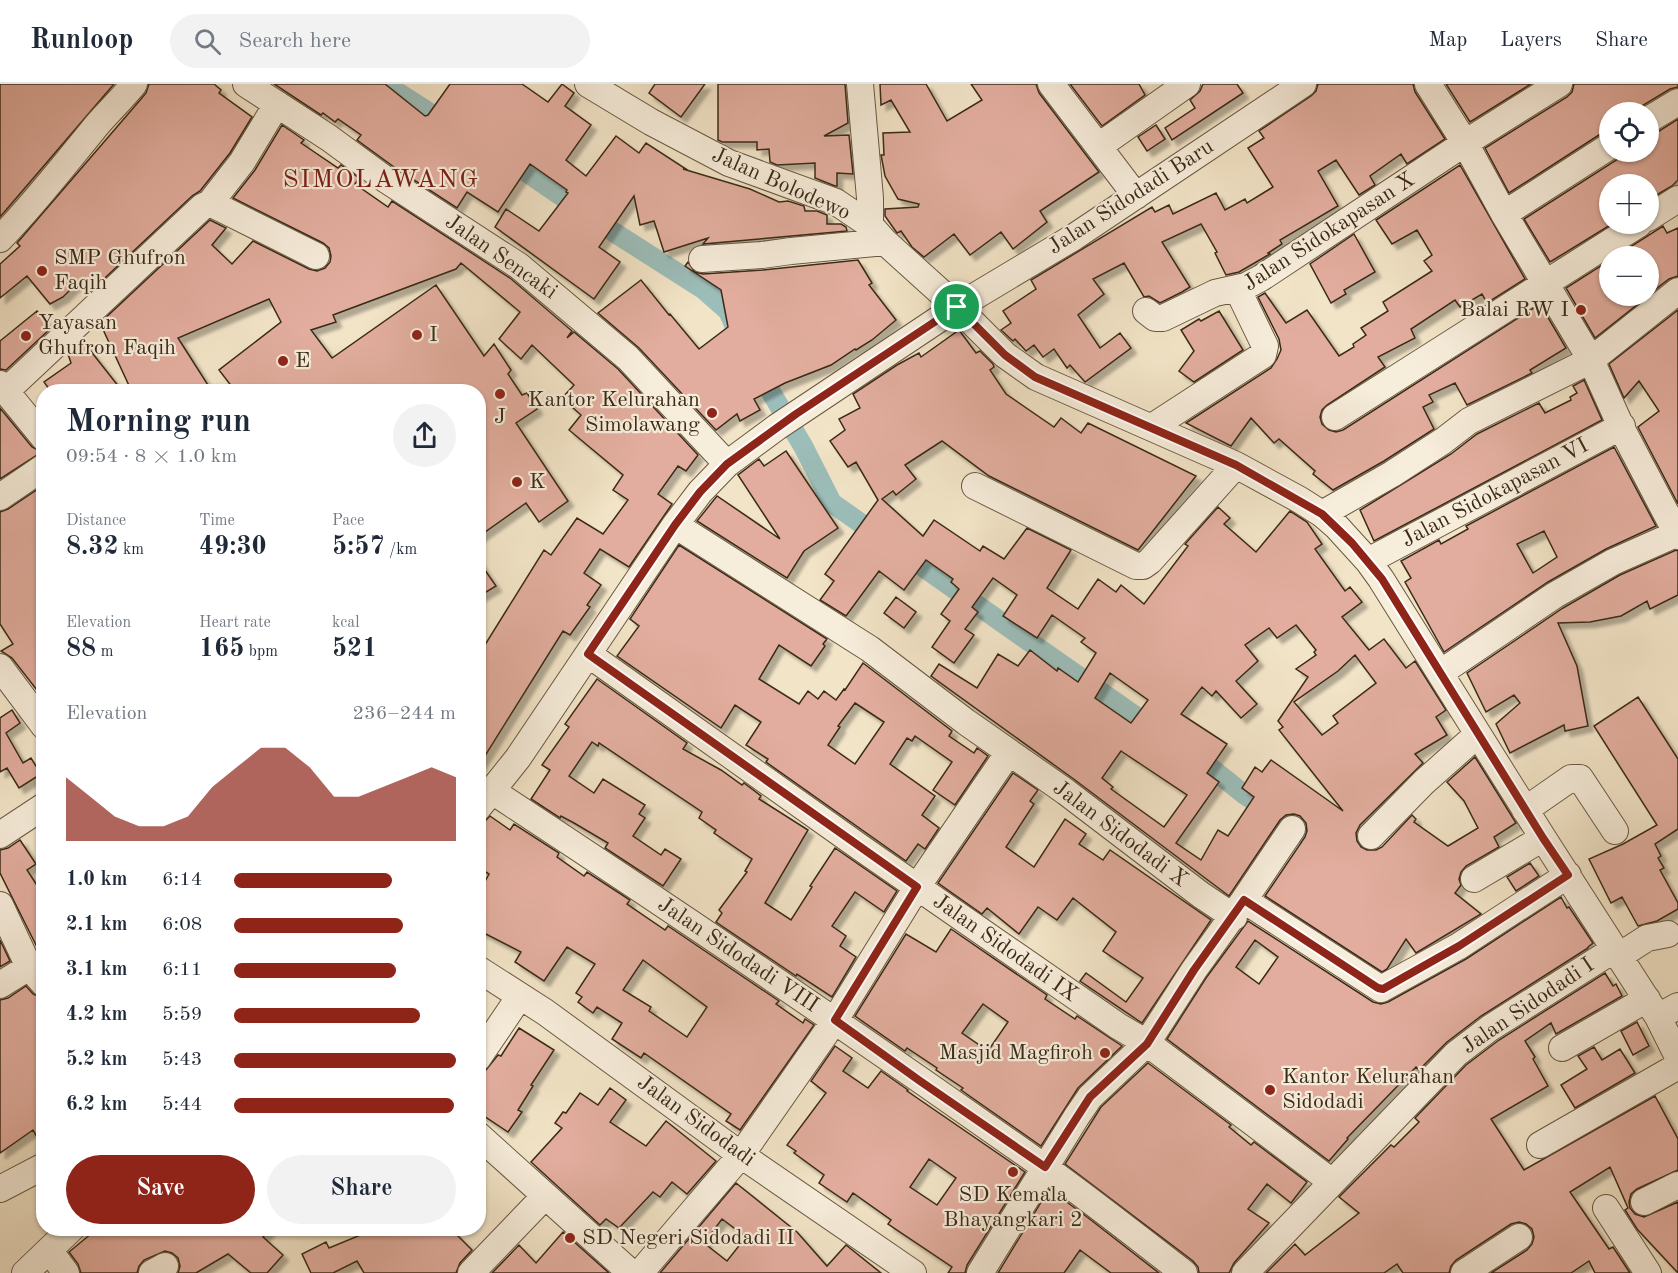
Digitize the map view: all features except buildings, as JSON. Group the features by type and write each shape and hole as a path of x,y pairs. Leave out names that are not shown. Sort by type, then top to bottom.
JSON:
{"street":[{"path":"0,238 33,204 95,127 134,84"},
{"name":"Jalan Sencaki","path":"246,84 385,179 519,266 628,358 727,464"},
{"name":"Jalan Bolodewo","path":"588,84 651,122 711,154 764,177 836,202 877,234 957,307 1005,355 1035,377 1236,465 1322,514 1368,561 1617,952 1661,1007 1678,1057"},
{"path":"702,259 791,251 877,234 870,198 860,84"},
{"path":"1051,84 1136,196"},
{"path":"1099,146 1187,84"},
{"name":"Jalan Sidodadi Baru","path":"486,798 518,758 675,525 700,492 727,464 957,307 1074,237 1303,84"},
{"path":"1428,84 1465,143 1504,214 1591,360 1678,534 1613,562 1556,595 1440,673"},
{"name":"Jalan Sidokapasan X","path":"1152,427 1263,354 1265,346 1237,288 1261,279 1465,143 1559,84"},
{"path":"1659,113 1678,102"},
{"path":"36,428 3,387 202,207 210,203 242,162 277,104"},
{"path":"1504,214 1599,153"},
{"path":"1659,211 1678,199"},
{"path":"210,203 316,256"},
{"path":"1335,417 1623,234"},
{"path":"1146,311 1155,318 1163,318 1215,293 1237,288"},
{"path":"1322,514 1426,452 1469,420 1591,360 1678,291"},
{"name":"Jalan Sidokapasan VI","path":"1368,561 1622,426"},
{"path":"975,486 1136,566 1143,566 1236,465"},
{"path":"0,497 36,473"},
{"name":"Jalan Sidodadi X","path":"675,525 870,649 966,722 1066,792 1191,888 1239,909 1378,988 1383,989 1459,946 1568,875"},
{"name":"Jalan Sidodadi IX","path":"588,654 917,887 1147,1044 1332,1182"},
{"path":"0,668 36,715"},
{"path":"1371,836 1424,782 1478,734"},
{"path":"640,1273 741,1155 835,1020 917,887 1009,752"},
{"path":"1526,810 1571,778 1576,777 1583,780 1615,831"},
{"name":"Jalan Sidodadi VIII","path":"486,805 835,1020 1045,1167 1184,1273"},
{"path":"0,834 36,811"},
{"path":"980,1273 1090,1097 1147,1044 1194,970 1293,829"},
{"path":"1474,879 1543,838"},
{"path":"0,985 36,975 1,910"},
{"name":"Jalan Sidodadi I","path":"1245,1273 1456,1054 1490,1028 1617,952 1647,938 1668,934"},
{"name":"Jalan Sidodadi","path":"486,974 634,1076 741,1155 914,1273"},
{"path":"486,1046 520,996"},
{"path":"1562,1048 1661,1007"},
{"path":"1540,1145 1678,1066"},
{"path":"486,1143 631,1273"},
{"path":"0,1189 36,1170"},
{"path":"1644,1202 1678,1185"},
{"path":"471,1273 545,1196"},
{"path":"1606,1208 1648,1273"},
{"path":"25,1273 64,1236"},
{"path":"1464,1273 1519,1237"},
{"path":"49,1250 66,1273"}],"waterway":[{"path":"385,84 450,126"},
{"path":"504,157 615,233 703,289 728,311 736,329"},
{"path":"757,369 803,446 832,503 1158,732"},
{"path":"1191,752 1245,795 1328,850"}],"place":[{"name":"SMP Ghufron Faqih","path":"42,271"},
{"name":"Balai RW I","path":"1581,310"},
{"name":"I","path":"417,335"},
{"name":"Yayasan Ghufron Faqih","path":"26,336"},
{"name":"E","path":"283,361"},
{"name":"J","path":"500,394"},
{"name":"Kantor Kelurahan Simolawang","path":"712,413"},
{"name":"K","path":"517,482"},
{"name":"Masjid Magfiroh","path":"1105,1053"},
{"name":"Kantor Kelurahan Sidodadi","path":"1270,1090"},
{"name":"SD Kemala Bhayangkari 2","path":"1013,1172"},
{"name":"SD Negeri Sidodadi II","path":"570,1238"}],"district":[{"name":"SIMOLAWANG","path":"381,180"}],"route":[{"path":"957,307 1005,355 1035,377 1236,465 1322,514 1337,527 1382,579 1568,875 1459,946 1383,989 1378,988 1244,900 1194,970 1147,1044 1090,1097 1045,1167 835,1020 917,887 588,654 675,525 700,492 727,464 796,414 957,307"}]}
